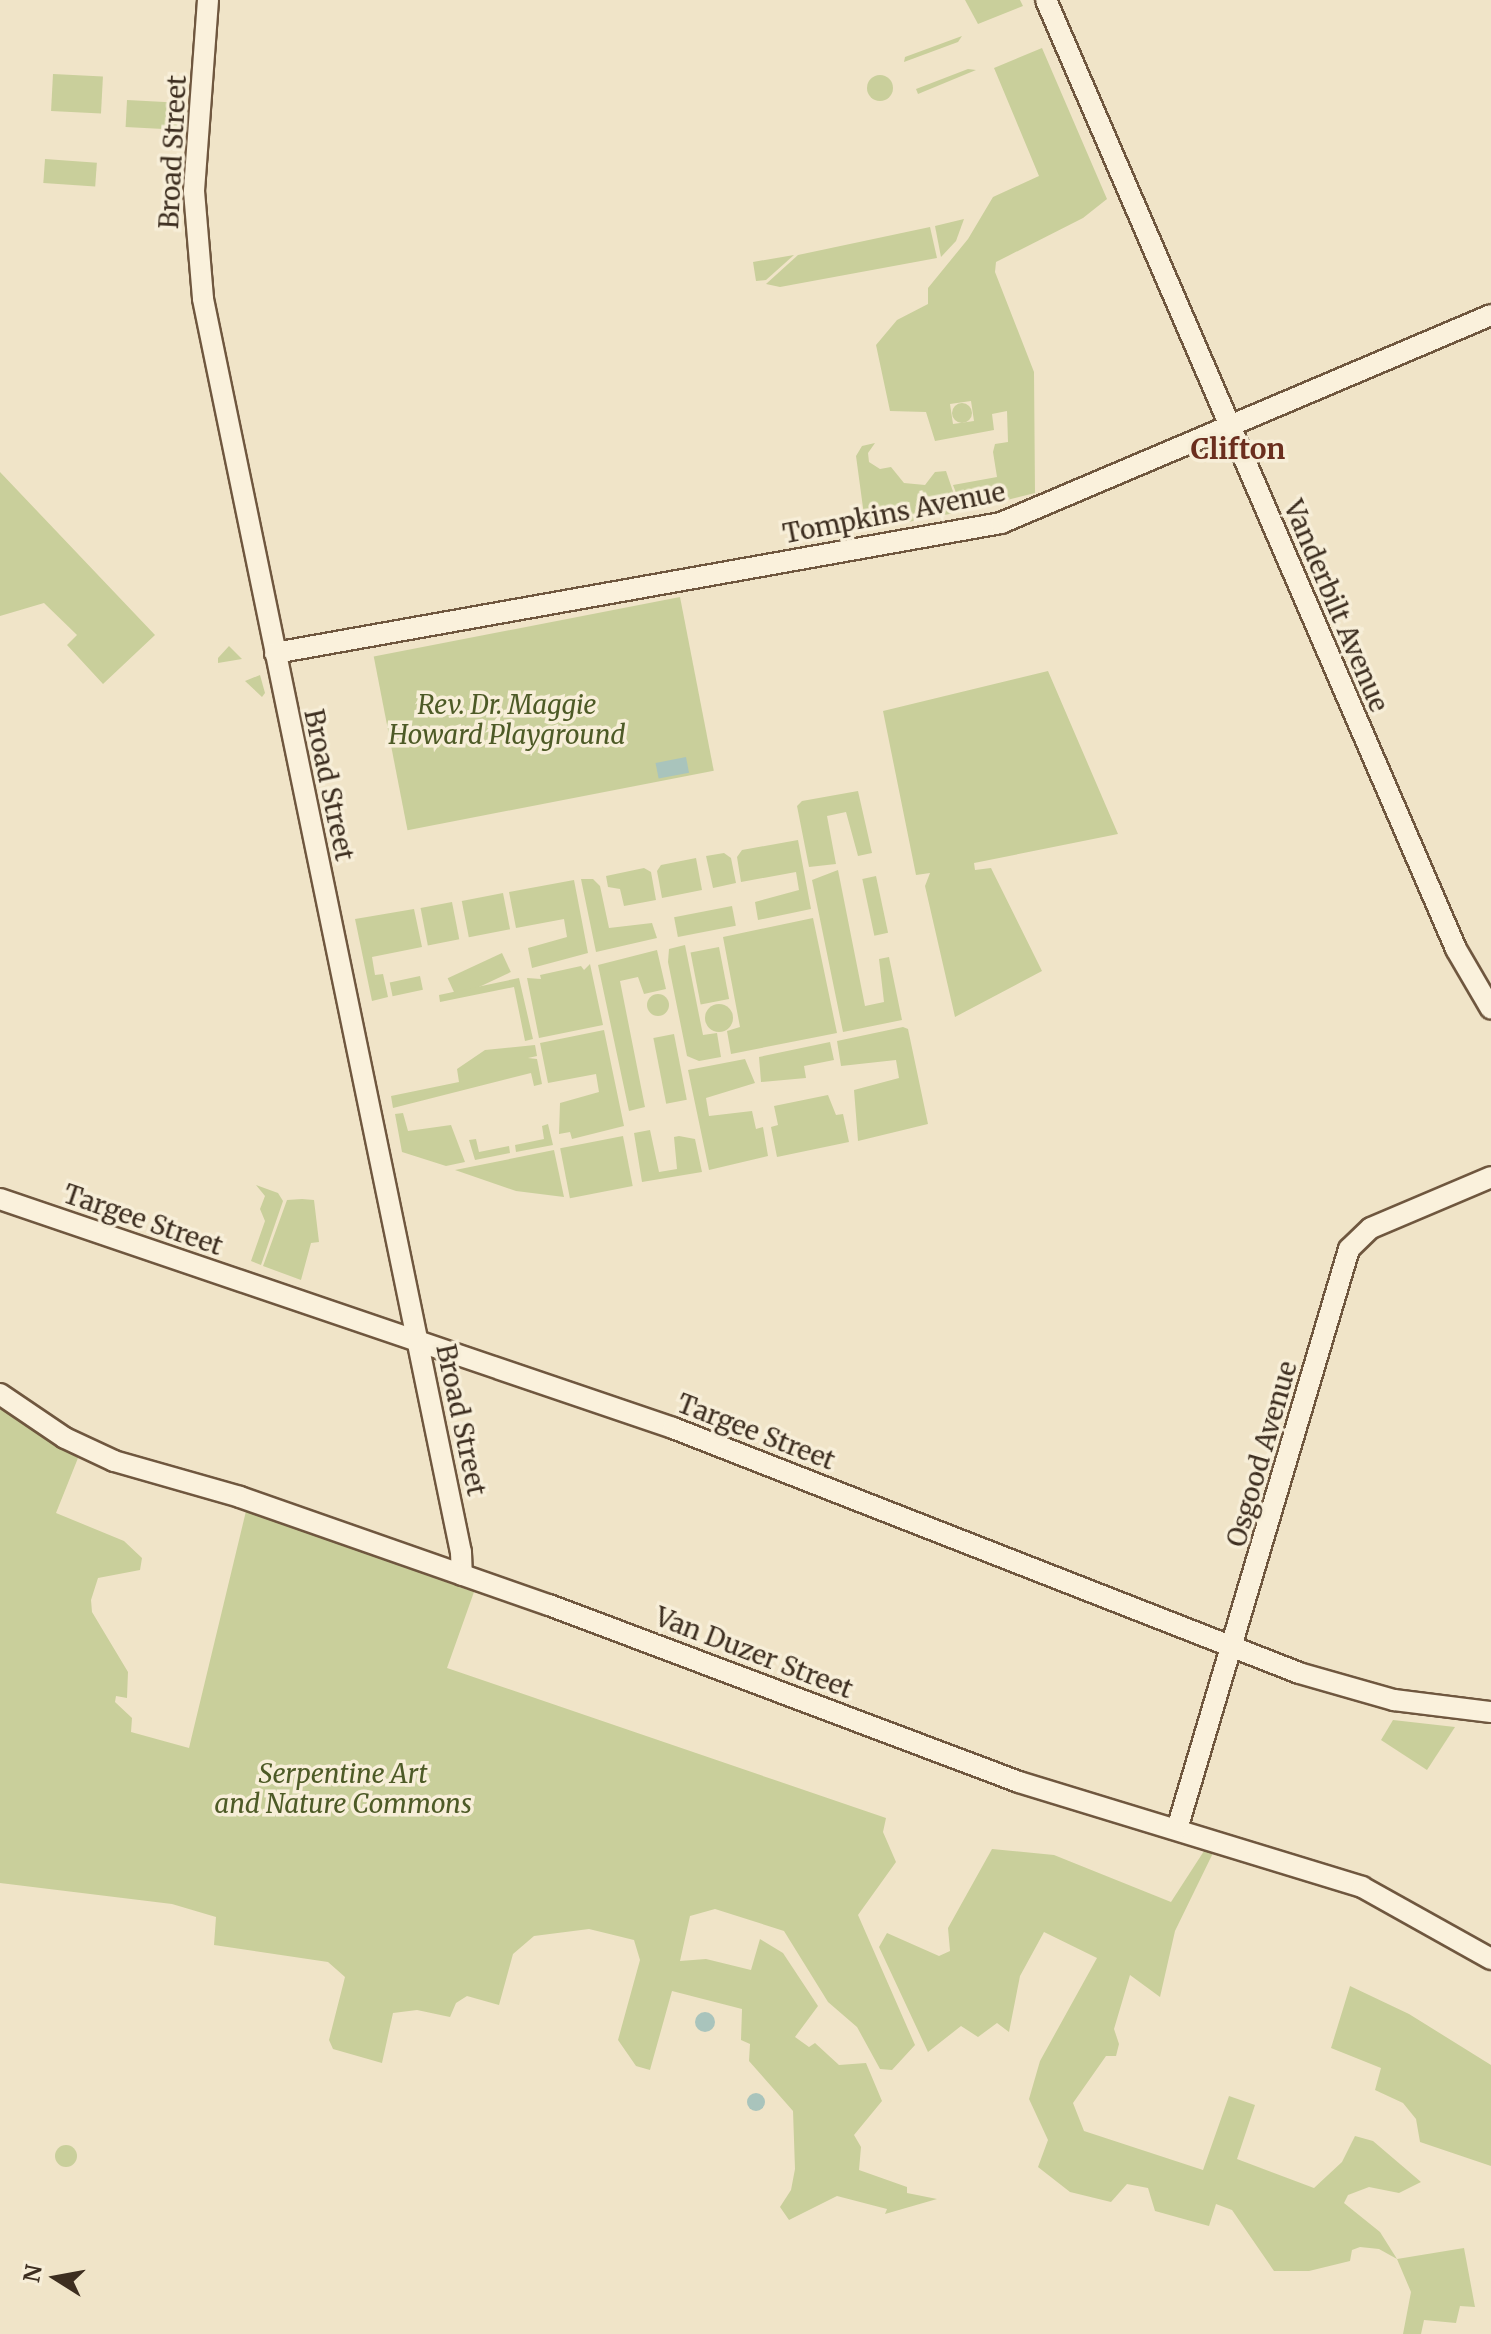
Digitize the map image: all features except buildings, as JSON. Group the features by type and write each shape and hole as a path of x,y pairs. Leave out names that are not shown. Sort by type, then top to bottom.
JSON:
{"street":[{"name":"Broad Street","path":"208,0 195,244 275,653 418,1341 462,1575"},
{"name":"Vanderbilt Avenue","path":"1046,0 1456,949 1491,1009"},
{"name":"Tompkins Avenue","path":"275,653 1001,523 1491,315"},
{"name":"Osgood Avenue","path":"1177,1829 1354,1239 1491,1177"},
{"name":"Targee Street","path":"0,1199 739,1453 1231,1648 1394,1700 1491,1712"},
{"name":"Van Duzer Street","path":"0,1394 65,1438 114,1461 240,1497 462,1575 784,1690 1019,1782 1362,1887 1491,1959"}],"green space":[{"path":"965,0 1020,0 1023,6 978,24"},
{"path":"962,36 958,42 904,62 905,57"},
{"path":"1042,48 1107,199 1083,218 996,262 995,272 1034,372 1035,493 963,511 953,485 997,477 993,452 995,444 1008,442 1007,411 992,414 994,430 935,441 926,412 890,411 876,345 897,320 928,304 928,288 968,239 993,197 1039,176 994,68","holes":["971,401 974,421 953,424 950,404"]},
{"path":"968,69 976,70 918,94 916,89"},
{"path":"53,74 103,77 101,114 51,111"},
{"path":"880,75 889,79 893,88 889,97 880,101 871,97 867,88 871,79"},
{"path":"127,100 179,103 178,130 126,127"},
{"path":"45,159 97,163 95,187 43,183"},
{"path":"964,219 956,241 941,257 935,226"},
{"path":"930,227 937,258 780,287 766,284 798,255"},
{"path":"794,255 766,280 756,281 753,262"},
{"path":"962,403 969,406 972,413 969,420 962,423 955,420 952,413 955,406"},
{"path":"875,443 868,453 869,462 880,469 891,467 904,483 925,485 935,472 946,471 960,512 866,530 856,456 862,446"},
{"path":"0,472 155,635 103,684 67,645 77,635 44,603 0,616"},
{"name":"Rev. Dr. Maggie Howard Playground","path":"680,597 714,771 408,830 374,657"},
{"path":"229,646 242,659 218,663 218,658"},
{"path":"1048,671 1118,834 974,863 975,870 991,868 1042,971 955,1017 925,886 930,873 916,875 883,711"},
{"path":"260,675 265,693 262,697 245,681"},
{"path":"858,791 872,853 858,856 846,812 827,816 836,864 809,867 797,806 802,801"},
{"path":"798,840 811,909 758,920 755,902 799,890 796,872 741,882 737,857 742,850"},
{"path":"724,853 731,858 736,883 713,888 706,856"},
{"path":"696,858 702,890 662,898 657,871 661,865"},
{"path":"644,868 651,872 656,900 624,906 620,889 608,887 606,876"},
{"path":"838,870 865,1006 884,1002 879,959 889,957 902,1020 843,1032 812,880"},
{"path":"876,876 888,933 874,936 862,879"},
{"path":"581,879 593,879 600,886 609,928 652,923 657,938 596,952"},
{"path":"574,880 588,953 532,968 528,948 567,937 564,919 516,928 509,892"},
{"path":"503,893 510,929 469,937 462,901"},
{"path":"452,902 459,939 428,945 421,908"},
{"path":"732,906 736,926 678,937 674,917"},
{"path":"414,909 422,947 372,957 375,975 383,974 388,997 372,1001 355,919"},
{"path":"813,918 837,1033 731,1054 727,1031 740,1027 723,937"},
{"path":"685,945 703,1035 717,1033 721,1057 699,1061 687,1056 668,962 669,949"},
{"path":"719,947 729,999 701,1005 691,953"},
{"path":"657,950 666,989 644,994 638,977 620,981 645,1107 629,1111 598,965"},
{"path":"502,953 511,972 456,997 448,978"},
{"path":"590,964 603,1025 539,1038 527,978 541,979 540,975 581,966 584,970"},
{"path":"420,976 423,990 393,996 390,982"},
{"path":"519,978 533,1039 525,1041 514,987 440,1002 439,995"},
{"path":"658,994 669,1005 658,1016 647,1005"},
{"path":"719,1004 729,1008 733,1018 729,1028 719,1032 709,1028 705,1018 709,1008"},
{"path":"903,1027 908,1029 928,1124 858,1141 854,1090 899,1078 896,1060 841,1066 837,1041"},
{"path":"604,1030 624,1126 572,1139 570,1132 559,1134 560,1103 599,1092 596,1074 548,1083 540,1043"},
{"path":"674,1034 687,1100 666,1104 653,1038"},
{"path":"830,1042 834,1060 804,1066 806,1078 761,1082 759,1057"},
{"path":"535,1045 537,1056 528,1058 537,1059 542,1084 534,1086 531,1073 393,1108 391,1096 459,1082 457,1069 485,1050"},
{"path":"745,1059 755,1083 706,1098 709,1116 752,1111 756,1129 763,1127 768,1156 709,1170 688,1070"},
{"path":"828,1095 836,1115 843,1114 849,1142 777,1157 771,1127 778,1125 774,1106"},
{"path":"403,1113 408,1131 451,1125 465,1162 446,1166 402,1152 395,1114"},
{"path":"548,1124 553,1145 516,1152 515,1145 544,1139 542,1126"},
{"path":"650,1130 659,1172 677,1169 674,1137 679,1136 695,1139 702,1172 642,1182 634,1133"},
{"path":"623,1136 633,1186 570,1198 560,1148"},
{"path":"476,1139 479,1152 509,1146 510,1153 475,1160 469,1140"},
{"path":"554,1150 564,1197 516,1191 455,1170"},
{"path":"256,1185 278,1193 283,1201 261,1265 251,1261 265,1221 260,1209 265,1196"},
{"path":"287,1200 314,1200 319,1242 311,1243 301,1280 263,1266"},
{"name":"Serpentine Art and Nature Commons","path":"0,1409 78,1458 56,1513 124,1541 142,1558 140,1570 98,1578 91,1600 92,1612 128,1672 127,1698 116,1696 115,1702 132,1718 131,1732 189,1748 246,1511 474,1592 447,1668 886,1818 883,1832 896,1862 858,1915 915,2045 892,2070 880,2069 857,2027 828,2002 784,1931 715,1909 690,1916 680,1961 706,1959 751,1970 760,1939 783,1953 818,2006 795,2037 809,2047 815,2043 839,2065 866,2063 882,2101 854,2135 861,2147 859,2170 907,2187 907,2193 937,2199 885,2214 887,2209 837,2196 789,2220 780,2207 791,2190 795,2169 793,2111 749,2061 750,2044 741,2040 742,2009 672,1991 650,2070 636,2066 618,2040 640,1960 634,1940 589,1929 534,1936 513,1954 499,2005 467,1996 456,2003 450,2017 417,2010 393,2013 382,2063 333,2049 329,2040 345,1977 328,1962 214,1945 216,1917 172,1904 0,1883"},
{"path":"1393,1720 1455,1727 1427,1770 1381,1740"},
{"path":"992,1849 1054,1855 1171,1902 1204,1851 1213,1853 1175,1931 1160,1997 1130,1975 1114,2029 1119,2044 1116,2056 1106,2056 1073,2103 1084,2131 1203,2170 1229,2096 1255,2105 1237,2159 1314,2188 1342,2162 1355,2136 1373,2141 1421,2182 1399,2193 1369,2187 1348,2195 1344,2203 1380,2232 1397,2259 1379,2249 1360,2247 1352,2250 1350,2261 1309,2271 1274,2271 1232,2210 1216,2204 1209,2226 1155,2211 1148,2188 1127,2184 1111,2202 1070,2192 1038,2167 1048,2140 1029,2099 1040,2061 1097,1958 1044,1932 1020,1976 1009,2032 997,2023 978,2037 961,2026 928,2052 879,1947 887,1933 939,1956 950,1951 948,1928"},
{"path":"1350,1986 1409,2014 1491,2065 1491,2166 1420,2142 1416,2119 1403,2103 1375,2090 1381,2068 1331,2048"},
{"path":"66,2145 74,2148 77,2156 74,2164 66,2167 58,2164 55,2156 58,2148"},
{"path":"1464,2248 1475,2307 1460,2306 1456,2323 1424,2320 1421,2334 1403,2334 1411,2292 1397,2259"}],"water":[{"path":"686,757 689,773 659,779 656,763"},
{"path":"705,2012 712,2015 715,2022 712,2029 705,2032 698,2029 695,2022 698,2015"},
{"path":"756,2093 765,2102 756,2111 747,2102"}],"district":[{"name":"Clifton","path":"1238,449"}]}
